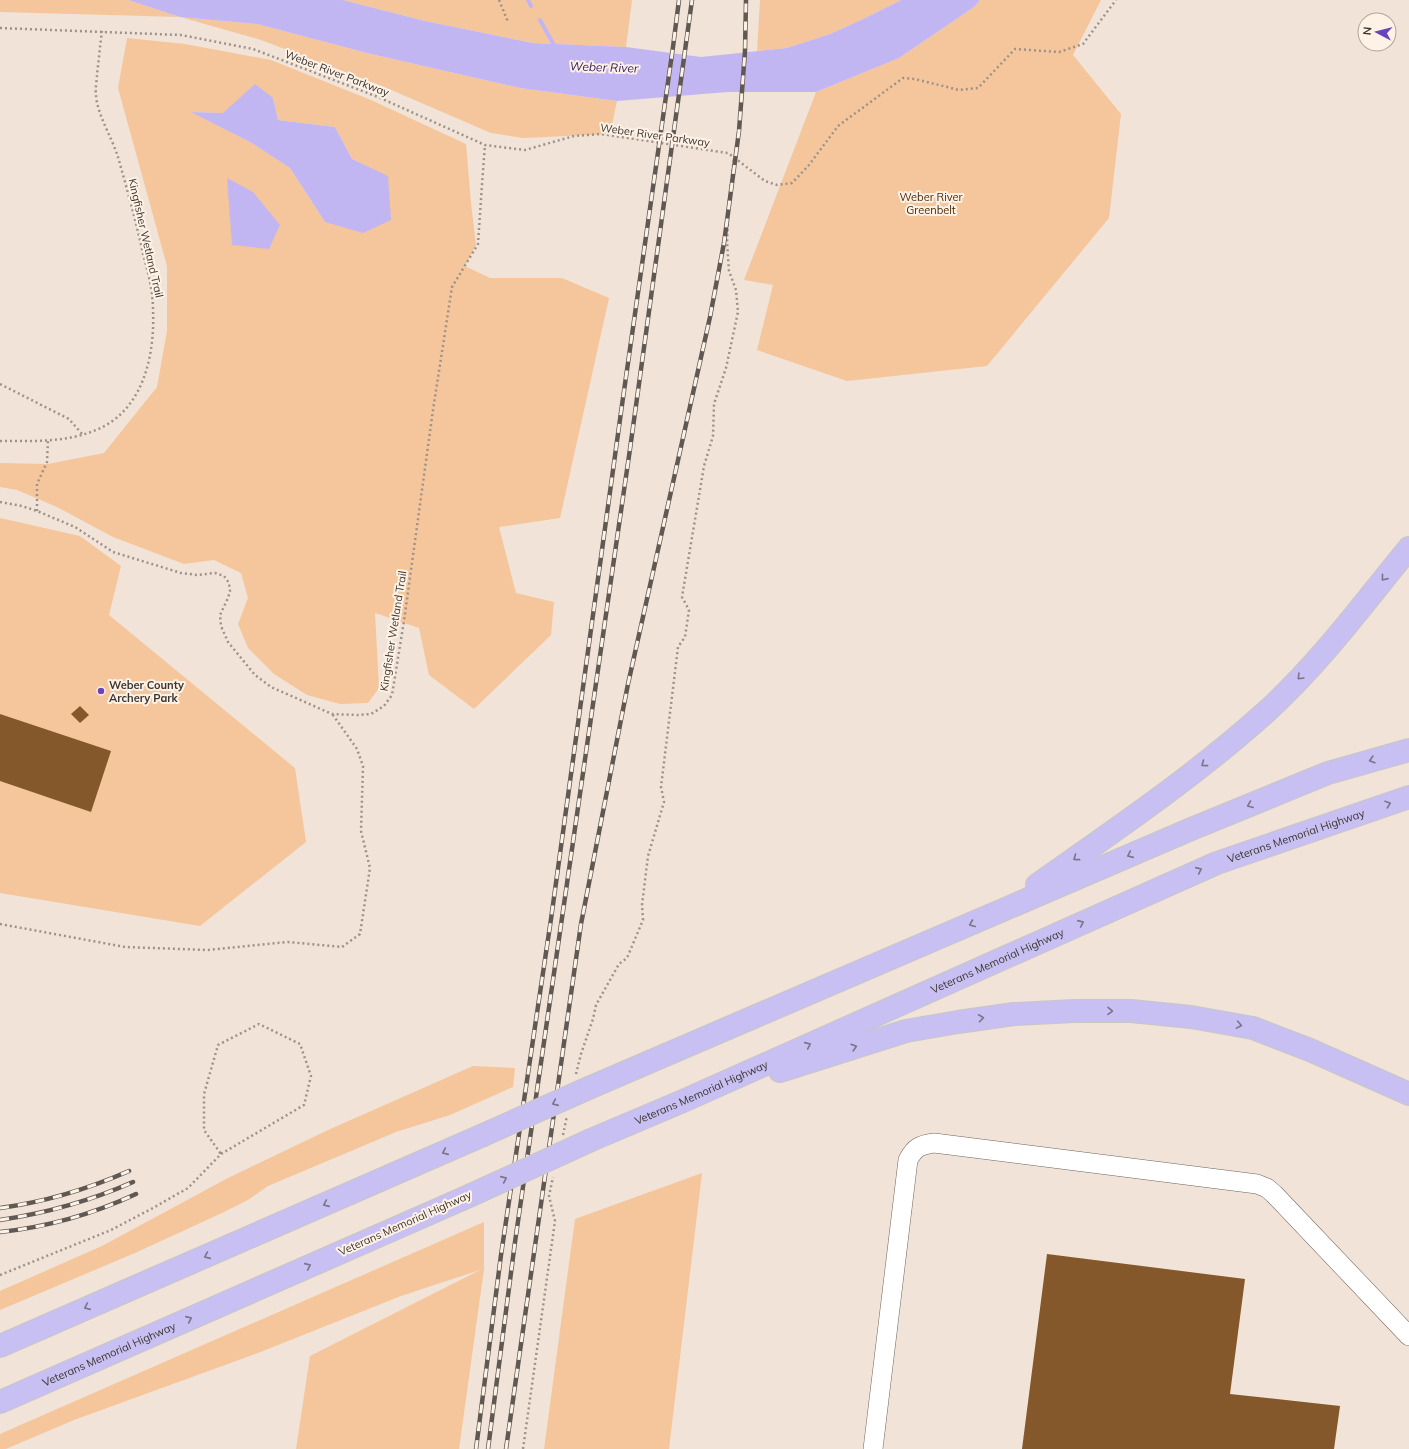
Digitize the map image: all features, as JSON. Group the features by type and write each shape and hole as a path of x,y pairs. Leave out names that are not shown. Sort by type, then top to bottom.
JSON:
{"highway":[{"path":"1001,911 1157,800 1214,757 1267,711 1323,654 1409,548"},
{"path":"0,1346 481,1136 583,1081 1001,911 1189,830 1328,773 1409,750"},
{"name":"Veterans Memorial Highway","path":"0,1402 469,1196 591,1140 683,1101 1217,863 1409,798"},
{"path":"683,1101 906,1031 1014,1014 1074,1010 1131,1011 1191,1017 1253,1028 1310,1050 1409,1094"}],"lane":[{"path":"872,1449 908,1160 913,1151 919,1146 926,1144 934,1143 1257,1184 1267,1188 1274,1194 1409,1336"}],"path":[{"path":"500,0 508,22"},
{"name":"Weber River Parkway","path":"0,28 181,35 254,49 378,97 485,145 525,150 574,136 601,134 728,153 765,181 778,185 792,183 809,165 838,126 903,78 915,79 959,90 978,88 1015,49 1059,52 1083,44 1116,0"},
{"name":"Kingfisher Wetland Trail","path":"0,441 48,440 75,437 109,424 121,414 131,402 140,388 147,372 151,354 153,333 153,309 150,282 135,216 117,155 98,105 96,95 102,31"},
{"name":"Kingfisher Wetland Trail","path":"0,502 38,511 76,527 113,552 181,573 197,575 214,573 224,576 230,583 230,591 220,615 221,626 228,642 255,675 271,687 332,714 371,714 384,706 392,695 452,287 478,244 485,145"},
{"path":"583,1081 581,1054 593,1019 596,1005 619,964 627,958 643,920 642,905 648,856 664,802 661,787 678,647 685,637 689,610 682,597 704,466 713,436 714,404 726,368 738,312 736,290 729,272 727,242 729,199 734,158"},
{"path":"0,384 69,419 83,435"},
{"path":"38,511 37,484 47,462 48,440"},
{"path":"0,924 125,947 208,950 288,942 342,947 360,934 370,868 361,831 363,766 357,749 332,714"},
{"path":"0,1275 111,1230 153,1208 188,1188 221,1154 304,1105 311,1076 300,1044 259,1024 218,1045 204,1094 204,1130 221,1154"},
{"path":"562,1136 568,1113"},
{"path":"523,1449 554,1221 549,1196 554,1173"}],"green space":[{"path":"0,0 128,0 180,17 0,12"},
{"path":"343,0 632,0 626,47 533,43 425,21"},
{"path":"760,0 901,0 830,34 787,48 757,51"},
{"name":"Weber River Greenbelt","path":"980,0 1101,0 1073,55 1121,114 1109,218 987,366 847,381 757,350 773,285 744,280 816,92 899,58 974,7"},
{"path":"180,17 257,24 371,54 520,88 617,101 610,134 523,138 491,133 382,86 261,40"},
{"path":"127,38 185,44 271,60 371,100 466,144 476,245 465,266 490,278 562,278 609,298 560,518 499,527 516,593 554,602 551,635 474,709 429,675 419,628 375,613 379,688 368,703 340,704 307,695 274,674 248,648 238,624 248,598 241,573 214,560 184,564 113,537 57,507 17,490 0,487 0,463 48,464 104,453 157,387 167,331 167,266 118,88","holes":["273,98 278,120 335,127 352,159 388,177 325,222 290,168 250,142 192,112 223,113"]},
{"name":"Weber County Archery Park","path":"0,518 80,536 121,566 109,615 295,768 306,842 200,926 0,893"},
{"path":"473,1066 515,1068 513,1087 450,1115 396,1132 268,1186 248,1200 222,1213 135,1253 0,1310 0,1291 102,1246 226,1179 328,1130"},
{"path":"702,1173 669,1449 544,1449 575,1219"},
{"path":"484,1222 484,1269 459,1449 296,1449 310,1356 480,1270 401,1296 258,1353 74,1420 6,1449 0,1449 0,1434"}],"water":[{"name":"Weber River","path":"128,0 343,0 425,21 533,43 626,47 701,57 787,48 830,34 901,0 980,0 974,7 899,58 816,92 728,92 617,101 520,88 371,54 257,24 180,17"},
{"path":"255,84 273,98 278,120 335,127 352,159 388,176 391,220 363,233 325,222 290,168 250,142 191,112 223,113"},
{"path":"227,178 253,192 280,225 269,249 232,245"}],"building":[{"path":"80,706 89,715 80,723 71,714"},
{"path":"0,714 111,751 91,812 0,781"},
{"path":"1047,1254 1245,1279 1230,1394 1340,1406 1334,1449 1022,1449"}],"waterway":[{"path":"528,0 531,6"},
{"path":"540,20 555,47"}],"railway":[{"path":"476,1449 501,1255 551,919 679,0"},
{"path":"488,1449 515,1242 630,449 692,0"},
{"path":"506,1449 581,924 628,684 710,317 724,243 739,131 745,51 746,0"},
{"path":"0,1208 66,1194 98,1184 129,1171"},
{"path":"0,1220 68,1206 133,1182"},
{"path":"0,1232 35,1227 70,1219 103,1208 136,1194"}],"place":[{"name":"Weber County Archery Park","path":"101,691"}]}
